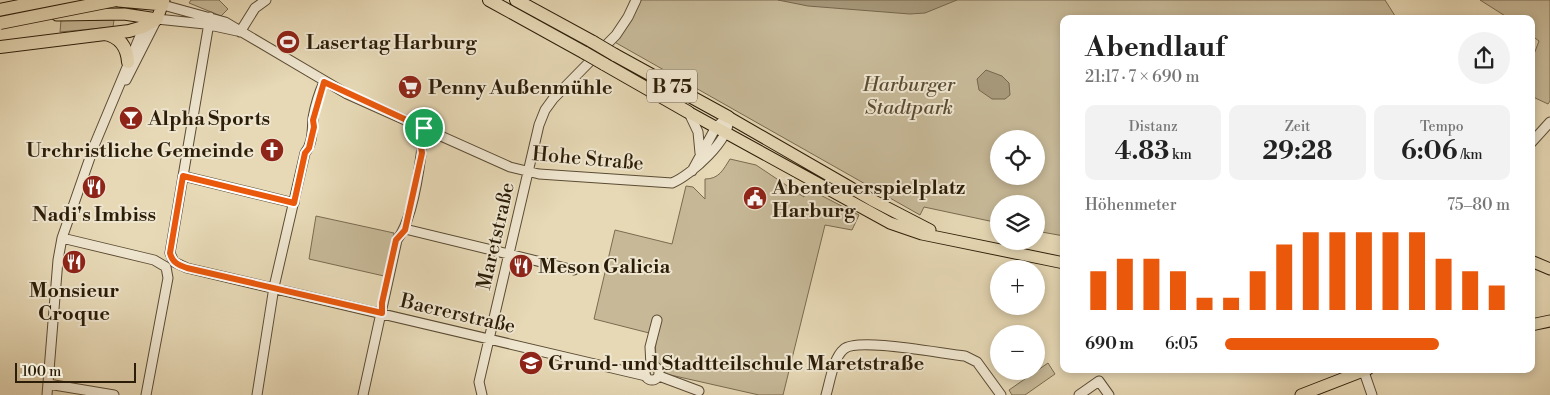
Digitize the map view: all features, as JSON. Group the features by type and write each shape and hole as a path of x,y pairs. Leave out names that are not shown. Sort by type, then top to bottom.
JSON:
{"highway":[{"path":"2,16 48,0"},
{"path":"2,16 116,0"},
{"name":"B 75","path":"489,0 688,112"},
{"name":"B 75","path":"516,0 728,117"},
{"path":"0,47 105,34 150,21"},
{"path":"105,34 116,37 123,44 128,62"}],"main road":[{"path":"75,1 159,2 150,21 124,14 2,16 75,1"},
{"name":"B 75","path":"688,112 890,223 922,234 1060,262"},
{"name":"B 75","path":"728,117 906,219 960,241"},
{"path":"1535,258 1550,261"},
{"path":"1535,263 1550,269"},
{"path":"1535,324 1550,321"},
{"path":"1301,395 1355,373"}],"street":[{"path":"240,32 255,8 266,0"},
{"name":"Maretstraße","path":"482,395 478,382 539,124 545,110 611,40 626,20 636,0"},
{"name":"Hohe Straße","path":"159,2 240,32 324,82 424,128 527,172 666,184 678,181 692,171 721,130"},
{"path":"47,395 58,260 62,238 94,146 128,62 150,21"},
{"path":"113,101 140,56 150,21"},
{"name":"Hohe Straße","path":"150,21 209,21"},
{"path":"146,395 168,278 170,253 209,21"},
{"path":"256,395 274,287 305,153 309,148 319,93 324,82"},
{"path":"688,112 698,132 700,156"},
{"path":"692,171 700,156 721,130 729,126 728,117"},
{"path":"1535,139 1550,122"},
{"path":"363,395 382,313 382,303 396,240 405,230 422,153 420,139 424,128"},
{"path":"183,176 294,203"},
{"path":"405,230 574,270"},
{"name":"Baererstraße","path":"62,238 489,338 646,376 652,380 658,376 699,391"},
{"path":"651,366 650,347 657,320"},
{"path":"826,395 838,358 843,349 860,343 965,356 977,362 1001,395"},
{"path":"646,376 645,371 651,366"},
{"path":"651,366 658,369 658,376"},
{"path":"1366,373 1372,395"},
{"path":"1079,395 1099,381 1109,395"},
{"path":"48,384 114,395"}],"green space":[{"path":"191,0 219,0 228,9 221,16 189,3"},
{"name":"Harburger Stadtpark","path":"636,0 1385,0 1394,15 1060,15 1060,235 1045,233 1045,195 990,195 990,221 924,207 920,215 611,40"},
{"path":"1480,0 1550,0 1550,101 1548,104 1535,98 1535,52 1539,41 1535,38 1535,15 1504,15"},
{"path":"61,20 114,20 113,27 60,32"},
{"path":"730,159 756,165 804,197 803,186 859,215 852,230 825,225 783,395 759,395 666,374 656,356 657,335 594,319 615,230 672,244 686,186 693,187 705,199 705,179 717,176"},
{"path":"316,216 394,233 384,276 309,259"},
{"path":"1048,363 1055,374 1025,395 1012,395 1009,390 1023,380 1045,380 1045,365"}],"shaded area":[{"path":"778,0 957,0 925,13 910,14 808,6"},
{"path":"986,70 1002,76 1009,83 1010,95 1005,99 992,99 979,90 977,79"}],"place":[{"name":"Lasertag Harburg","path":"288,42"},
{"name":"Penny Außenmühle","path":"410,87"},
{"name":"Alpha Sports","path":"131,118"},
{"name":"Urchristliche Gemeinde","path":"272,150"},
{"name":"Nadi's Imbiss","path":"94,187"},
{"name":"Abenteuerspielplatz Harburg","path":"755,198"},
{"name":"Monsieur Croque","path":"74,262"},
{"name":"Meson Galicia","path":"521,266"},
{"name":"Grund‐ und Stadtteilschule Maretstraße","path":"531,363"}],"route":[{"path":"324,82 424,128 420,139 422,153 405,230 396,240 382,303 382,313 179,266 171,258 170,253 183,176 294,203 305,153 309,148 314,127 313,120 319,93 324,82"}]}
